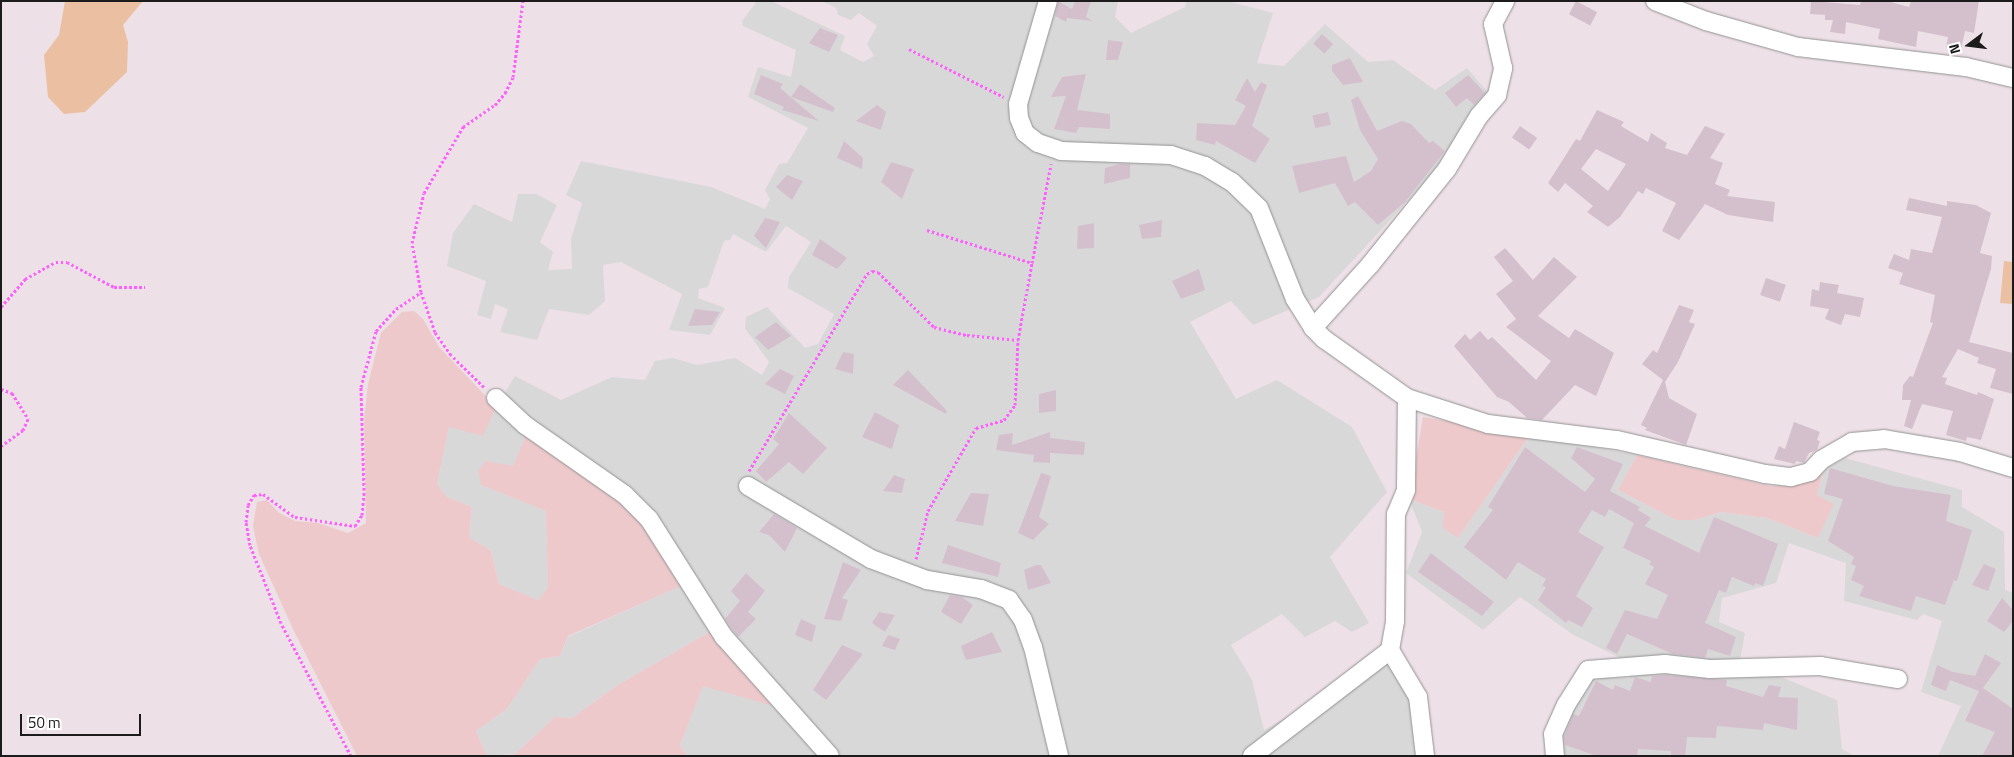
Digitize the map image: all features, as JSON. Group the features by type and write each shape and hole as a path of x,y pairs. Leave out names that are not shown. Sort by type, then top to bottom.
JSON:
{"street":[{"path":"1048,1 1018,104 1019,118 1025,133 1038,143 1054,148 1171,155 1205,166 1232,182 1259,208 1296,299 1313,328 1324,340 1407,398 1488,424 1617,440 1764,474 1791,477 1804,474 1852,442 1884,439 1960,452 2013,468"},
{"path":"1313,328 1370,265 1447,169 1480,116 1497,94 1503,68 1493,24 1505,1"},
{"path":"1655,1 1706,21 1798,47 1966,67 2013,78"},
{"path":"496,398 525,424 625,495 649,519 724,637 830,756"},
{"path":"1407,398 1406,490 1396,514 1395,621 1390,650 1418,697 1425,756"},
{"path":"748,486 871,559 912,575 980,589 1009,600 1023,620 1033,647 1059,756"},
{"path":"1252,756 1390,650"},
{"path":"1555,756 1553,734 1566,706 1588,670 1665,664 1710,669 1820,666 1898,679"}],"path":[{"path":"496,398 451,355 435,332 421,292 412,243 424,192 463,127 495,105 506,93 513,77 523,1"},
{"path":"909,49 1018,104"},
{"path":"912,575 928,511 976,428 1004,420 1015,405 1018,340 1054,148"},
{"path":"927,230 1032,263"},
{"path":"1,308 25,279 56,262 67,262 114,287 145,287"},
{"path":"748,486 750,470 867,274 872,271 878,272 934,326 967,335 1018,340"},
{"path":"351,756 281,623 250,545 246,522 248,505 254,496 263,494 295,516 355,526 362,515 364,490 361,387 376,331 396,309 421,292"},
{"path":"1,389 12,393 28,419 23,430 1,446"}],"shaded area":[{"path":"65,1 143,1 123,25 128,42 127,72 85,112 64,114 48,97 44,55 59,35"},
{"path":"757,1 771,1 845,36 840,50 863,62 874,56 867,44 877,26 859,13 851,20 838,15 836,8 822,1 1118,1 1115,17 1131,33 1185,7 1186,1 1227,1 1273,13 1257,63 1284,66 1325,24 1368,62 1393,60 1435,90 1467,68 1492,97 1453,152 1319,297 1253,325 1231,301 1190,322 1236,399 1277,380 1352,427 1387,492 1330,557 1369,623 1352,632 1335,621 1305,637 1282,614 1231,645 1252,680 1264,730 1388,660 1412,702 1418,756 687,756 680,745 703,685 775,706 713,630 616,686 572,718 555,717 515,754 487,756 476,731 507,709 540,659 560,656 568,637 682,585 528,432 513,467 486,461 482,485 546,511 548,588 538,600 499,584 491,551 469,537 472,507 447,497 437,484 449,427 496,407 515,376 561,400 612,377 645,380 655,361 673,358 697,365 735,358 762,375 769,362 745,328 746,317 767,307 805,348 818,344 834,314 788,288 789,277 811,242 786,226 766,252 733,234 730,240 724,241 708,287 699,289 698,298 725,308 710,335 669,330 682,294 621,262 603,265 605,301 589,315 549,309 537,340 500,332 508,309 495,304 491,319 477,315 486,281 447,266 453,233 474,204 512,222 518,194 536,194 557,205 540,242 553,252 548,270 572,269 571,239 582,203 566,195 581,161 711,187 765,209 770,199 765,190 779,164 787,163 808,128 748,97 758,67 791,77 796,50 743,26 742,21"},
{"path":"2004,261 2013,262 2013,304 2000,303"},
{"path":"414,311 423,319 439,347 496,407 483,436 449,427 437,484 447,497 472,507 469,537 491,551 499,584 538,600 548,588 546,511 481,485 478,471 486,461 513,466 528,431 621,499 643,523 683,585 568,636 560,656 540,659 507,709 476,731 487,756 357,756 293,629 259,554 253,526 257,502 267,500 279,513 295,521 318,523 348,533 366,523 364,421 368,384 381,333 402,312"},
{"path":"1423,417 1530,435 1458,538 1443,528 1444,512 1409,499"},
{"path":"1530,435 1637,455 1618,490 1676,520 1694,520 1721,512 1767,518 1818,538 1817,495 1824,469 1845,458 1962,490 1962,507 2004,532 2005,590 2013,593 2013,756 1938,756 1961,706 1921,692 1942,621 1923,614 1917,620 1844,601 1846,563 1789,543 1776,583 1722,598 1719,622 1745,633 1740,660 1837,700 1842,749 1854,756 1560,756 1558,732 1592,678 1629,678 1626,661 1572,634 1520,597 1483,630 1406,573 1422,532 1409,499 1444,512 1458,538"},
{"path":"1637,455 1770,486 1793,485 1824,469 1817,495 1834,504 1818,538 1767,518 1721,512 1694,520 1676,520 1618,490"},
{"path":"713,630 777,707 703,686 680,745 687,756 507,756 515,754 555,717 572,718 616,686"}],"building":[{"path":"1058,1 1072,9 1075,1 1091,1 1086,17 1093,21 1067,18 1066,22 1055,16"},
{"path":"1576,1 1597,12 1590,26 1569,14"},
{"path":"1811,1 1860,5 1861,1 1887,1 1909,7 1911,1 1979,1 1974,33 1965,31 1961,50 1946,47 1948,37 1918,31 1916,47 1878,39 1880,29 1846,22 1845,34 1830,32 1833,20 1825,20 1825,15 1810,14"},
{"path":"820,28 838,35 829,52 809,43"},
{"path":"1322,34 1333,44 1324,54 1313,44"},
{"path":"1108,40 1123,42 1118,60 1106,60"},
{"path":"1350,58 1363,82 1343,85 1332,71 1332,65"},
{"path":"1086,74 1077,110 1110,114 1110,129 1079,127 1076,133 1054,129 1066,96 1051,97 1062,77"},
{"path":"761,75 783,84 780,88 819,121 782,110 784,107 754,94"},
{"path":"1468,75 1485,93 1474,105 1467,98 1456,107 1445,93"},
{"path":"1247,78 1255,92 1261,82 1267,85 1252,126 1270,139 1255,163 1216,141 1215,145 1196,140 1197,123 1235,125 1246,106 1235,100"},
{"path":"800,84 835,108 833,112 791,97"},
{"path":"1358,96 1377,131 1402,121 1411,124 1429,143 1433,141 1445,151 1405,202 1378,225 1355,202 1348,206 1335,183 1299,193 1292,166 1346,156 1354,182 1371,171 1378,159 1360,130 1351,100"},
{"path":"877,105 886,112 881,130 856,121"},
{"path":"1597,110 1624,122 1621,126 1648,142 1651,133 1667,143 1665,148 1687,155 1705,126 1725,134 1710,158 1723,163 1715,184 1730,190 1727,196 1775,202 1773,222 1728,215 1705,204 1679,240 1662,231 1676,203 1646,188 1643,194 1638,191 1620,217 1608,227 1587,212 1593,206 1565,183 1558,192 1548,183 1576,139 1580,141","holes":["1596,149 1626,164 1608,191 1581,169"]},
{"path":"1328,112 1331,125 1315,128 1312,116"},
{"path":"1520,126 1537,138 1529,150 1512,137"},
{"path":"844,141 863,158 862,169 837,158"},
{"path":"891,162 914,169 902,199 881,182"},
{"path":"1119,164 1130,164 1130,178 1104,184 1105,168"},
{"path":"787,175 803,181 792,200 776,187"},
{"path":"1909,198 1947,206 1947,201 1976,205 1991,213 1980,253 1992,256 1991,269 1969,342 2013,353 2013,394 1990,388 1996,369 1977,363 1979,358 1958,349 1942,377 1947,378 1945,384 1977,395 1978,392 1994,399 1981,440 1967,437 1966,441 1946,435 1953,411 1922,404 1912,429 1904,426 1911,400 1902,400 1903,385 1910,376 1913,377 1933,323 1930,322 1935,295 1899,284 1903,273 1888,268 1894,254 1909,260 1911,249 1932,253 1942,217 1906,210"},
{"path":"765,218 780,222 766,248 754,236"},
{"path":"1162,220 1161,237 1142,239 1139,225"},
{"path":"1094,223 1094,248 1077,249 1078,226"},
{"path":"820,239 847,258 837,269 812,255"},
{"path":"1505,248 1533,280 1554,257 1577,277 1538,316 1569,338 1575,329 1614,353 1596,396 1575,385 1542,420 1527,418 1509,402 1497,397 1454,346 1465,334 1470,340 1480,331 1488,340 1492,337 1536,380 1551,361 1506,327 1516,319 1496,294 1513,281 1494,257"},
{"path":"1199,269 1205,290 1181,299 1172,281"},
{"path":"1766,278 1786,285 1780,302 1760,295"},
{"path":"1820,282 1839,285 1837,293 1864,298 1860,317 1845,314 1841,325 1825,319 1829,309 1810,306 1812,289 1819,291"},
{"path":"1679,305 1694,310 1689,322 1695,324 1678,362 1665,382 1669,398 1697,414 1686,445 1645,430 1647,428 1641,425 1663,380 1642,364 1653,350 1657,353"},
{"path":"695,309 720,312 712,325 688,326"},
{"path":"776,322 791,336 768,350 755,337"},
{"path":"843,352 854,354 853,374 835,369"},
{"path":"780,369 794,376 785,394 765,384"},
{"path":"908,370 947,411 946,414 893,385"},
{"path":"1056,390 1056,411 1039,413 1039,394"},
{"path":"875,412 899,425 892,449 862,437"},
{"path":"789,413 827,448 803,474 789,462 766,482 756,471 779,444 773,439"},
{"path":"1794,422 1820,432 1817,440 1820,441 1817,450 1809,453 1804,463 1796,461 1795,464 1774,459 1779,446 1785,449"},
{"path":"1050,432 1050,438 1085,442 1084,455 1050,453 1050,463 1033,462 1034,455 996,450 999,435 1013,433 1012,445"},
{"path":"1525,447 1585,492 1595,479 1571,458 1577,447 1623,464 1610,491 1640,507 1638,510 1651,518 1645,526 1699,553 1714,517 1778,544 1763,586 1755,583 1754,586 1732,577 1726,593 1719,590 1705,623 1736,637 1730,656 1708,649 1705,658 1673,654 1627,634 1617,654 1606,648 1625,610 1657,619 1668,595 1645,584 1654,567 1649,564 1651,561 1623,548 1634,523 1609,509 1605,517 1592,510 1578,532 1604,547 1576,596 1593,608 1582,627 1568,620 1566,623 1538,600 1546,587 1542,586 1546,579 1518,562 1506,580 1464,547 1493,510 1488,507"},
{"path":"1830,468 1893,486 1951,495 1946,521 1972,530 1957,581 1954,580 1945,605 1916,596 1911,611 1859,596 1864,586 1851,580 1856,566 1851,564 1854,557 1828,541 1843,499 1824,494"},
{"path":"1041,473 1051,476 1039,517 1049,524 1033,540 1018,533"},
{"path":"894,475 905,479 902,493 883,491"},
{"path":"971,493 989,494 983,526 955,521"},
{"path":"774,514 797,528 785,552 769,535 759,532"},
{"path":"948,545 1001,563 998,577 942,563"},
{"path":"1431,553 1494,602 1482,616 1418,572"},
{"path":"843,562 861,570 842,598 848,600 841,621 824,619"},
{"path":"1984,564 1996,569 1988,591 1972,585"},
{"path":"1041,565 1051,583 1028,590 1024,570"},
{"path":"746,573 765,591 748,612 756,619 738,637 725,619 740,601 731,591"},
{"path":"950,595 962,597 973,605 961,624 941,612"},
{"path":"2002,598 2013,610 2013,621 2004,632 1987,621"},
{"path":"879,612 895,615 885,632 872,623"},
{"path":"801,619 816,626 812,642 795,635"},
{"path":"992,632 1002,652 966,660 961,646"},
{"path":"888,635 900,639 895,650 882,646"},
{"path":"842,645 863,654 826,700 813,690"},
{"path":"1985,654 2001,663 1983,688 2013,709 2013,756 1982,756 1995,732 1965,721 1979,691 1950,680 1946,691 1931,685 1937,665 1953,672 1975,676"},
{"path":"1665,675 1727,680 1726,686 1763,697 1769,685 1781,687 1778,697 1798,698 1797,730 1764,723 1763,730 1717,726 1716,738 1687,737 1685,756 1671,756 1671,751 1638,749 1637,756 1597,756 1565,745 1564,737 1573,714 1579,716 1596,681 1613,690 1615,685 1630,691 1635,677 1651,682 1652,676"}]}
